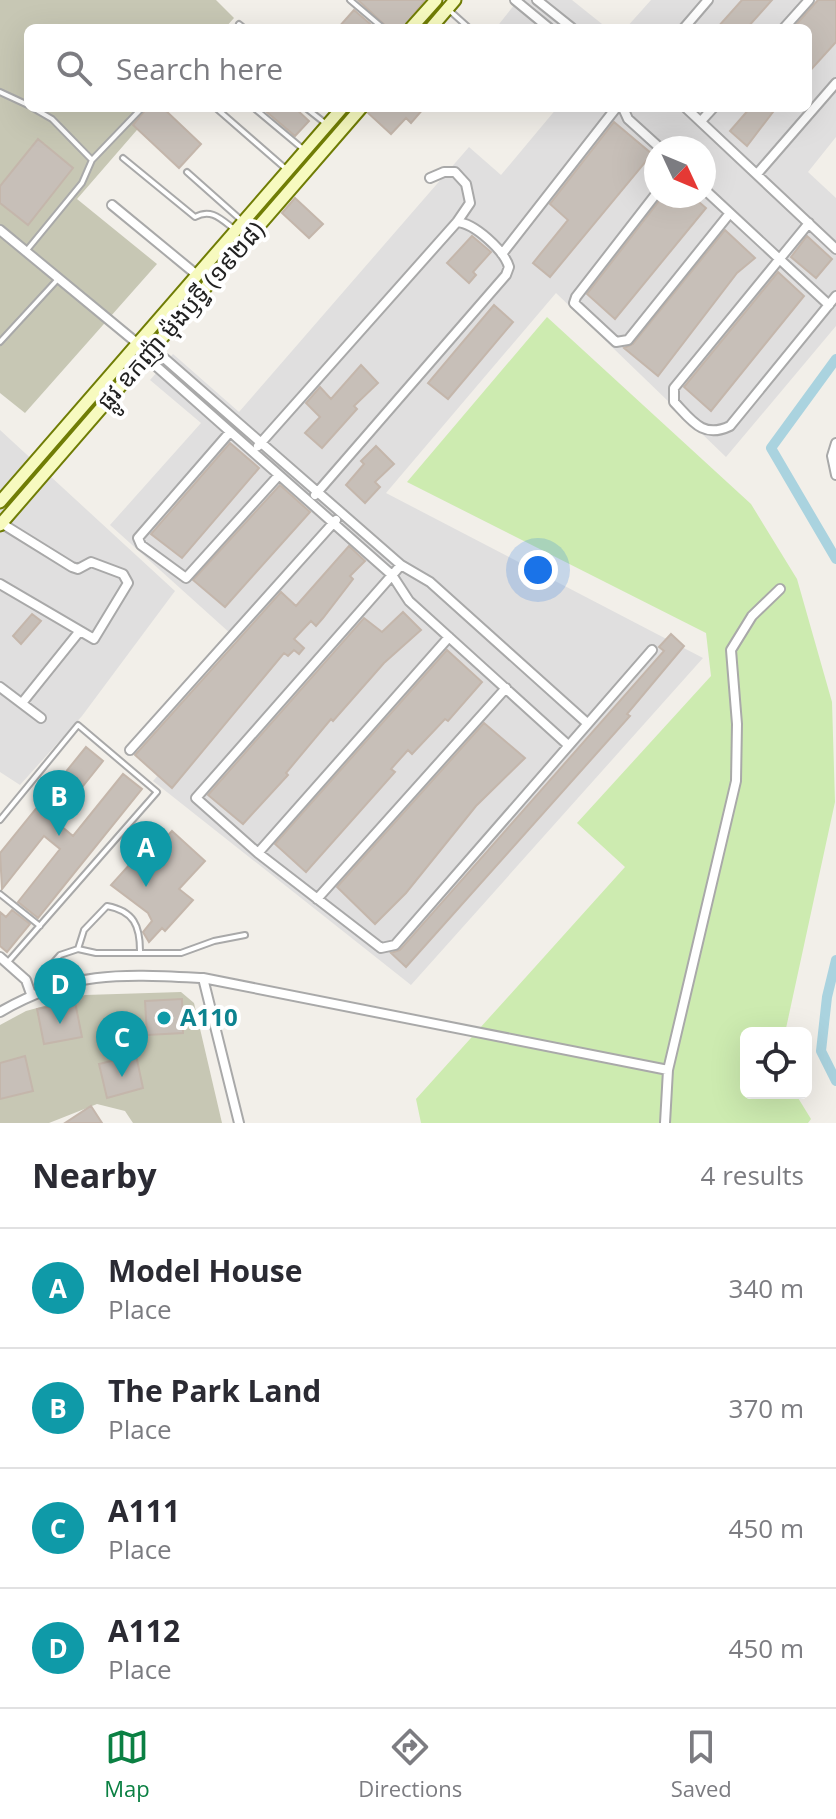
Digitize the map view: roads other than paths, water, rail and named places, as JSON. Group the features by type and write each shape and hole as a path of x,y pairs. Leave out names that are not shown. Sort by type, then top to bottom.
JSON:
{"main road":[{"path":"415,24 436,0"},
{"path":"434,24 451,4"},
{"name":"ផ្លូវ ឧកញ៉ា ម៉ុងឫទ្ធី (១៩២៨)","path":"1,499 338,112"},
{"name":"ផ្លូវ ឧកញ៉ា ម៉ុងឫទ្ធី (១៩២៨)","path":"1,524 358,112"}],"street":[{"path":"515,0 544,24"},
{"path":"537,0 567,24"},
{"path":"687,24 708,0"},
{"path":"788,24 809,0"},
{"path":"812,111 836,83"},
{"path":"502,254 613,112"},
{"path":"625,112 647,136"},
{"path":"691,112 836,249"},
{"path":"702,120 709,112"},
{"path":"757,174 811,112"},
{"path":"252,452 457,222 470,203 466,184 455,172 444,172 430,178"},
{"path":"716,200 829,305"},
{"path":"112,205 197,275"},
{"path":"645,208 574,303 616,342 628,340 730,213"},
{"path":"308,501 503,282 509,267 502,254 468,224 457,222"},
{"path":"809,223 674,388 674,402 705,431 712,433 730,426 836,296"},
{"path":"0,230 137,344 149,353 164,358 401,565 430,582 587,723"},
{"path":"149,353 156,366 392,575 409,601 568,745"},
{"path":"230,432 138,538 141,545 186,578 279,475"},
{"path":"836,443 832,456 836,475"},
{"path":"130,750 341,513"},
{"path":"0,584 90,639 97,637 128,583 126,577 91,562 78,569 72,567 1,524"},
{"path":"401,565 196,798 258,853 381,948 392,948 652,650"},
{"path":"665,1123 668,1070 736,781 737,724 731,650 752,616 780,589"},
{"path":"22,703 79,632"},
{"path":"258,853 449,637"},
{"path":"0,687 41,718"},
{"path":"317,899 506,688"},
{"path":"4,960 26,980 31,994"},
{"path":"0,1012 31,994 78,979 203,978 668,1070"},
{"path":"203,978 239,1123"}],"lane":[{"path":"350,0 378,24"},
{"path":"451,4 466,24"},
{"path":"0,92 24,104"},
{"path":"39,112 58,124 92,160"},
{"path":"25,252 90,172 92,160 138,112"},
{"path":"221,112 287,171"},
{"path":"259,112 305,151"},
{"path":"311,112 327,125"},
{"path":"123,158 195,217 204,212 214,214 239,226"},
{"path":"187,172 239,226"},
{"path":"0,342 58,278"},
{"path":"0,820 78,725 157,792 40,926 4,960"},
{"path":"0,894 40,926"},
{"path":"78,949 84,930 107,906 122,909 135,919 140,952"},
{"path":"47,989 52,964 60,955 78,949 96,953 181,953 214,941 245,935"}],"waterway":[{"path":"836,359 771,448 836,559"},
{"path":"836,960 827,997 821,1051 836,1081"}],"place":[{"name":"The Park Land","path":"59,836"},
{"name":"Model House","path":"146,887"},
{"name":"A110","path":"164,1018"},
{"name":"A112","path":"60,1024"},
{"name":"A111","path":"122,1077"}]}
